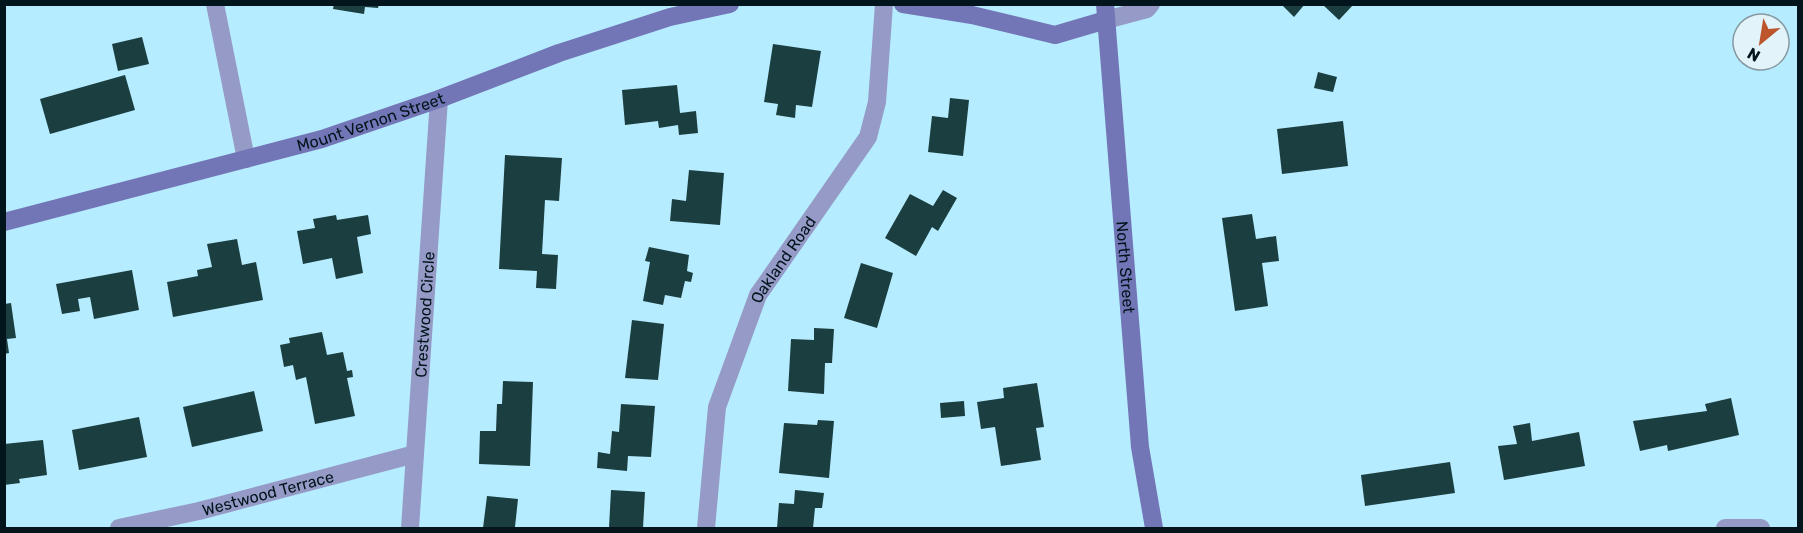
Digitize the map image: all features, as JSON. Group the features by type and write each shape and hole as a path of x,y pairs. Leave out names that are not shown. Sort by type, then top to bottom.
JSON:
{"main road":[{"name":"Mount Vernon Street","path":"4,222 322,139 439,99 559,53 659,20 730,4"},
{"path":"903,4 972,15 1055,34 1105,12"},
{"name":"North Street","path":"1105,12 1140,447 1154,528"}],"street":[{"path":"215,4 246,159"},
{"name":"Oakland Road","path":"706,528 717,407 758,295 868,137 878,102 884,4"},
{"path":"1105,12 1147,9 1151,4"},
{"name":"Crestwood Circle","path":"410,528 439,99"},
{"name":"Westwood Terrace","path":"119,528 199,511 415,454"},
{"path":"1725,528 1761,528"}],"building":[{"path":"334,4 379,4 378,8 365,7 364,14 333,9"},
{"path":"1281,4 1305,4 1294,17"},
{"path":"1322,4 1354,4 1339,20"},
{"path":"142,37 149,64 118,71 112,44"},
{"path":"773,44 821,51 812,107 796,105 795,118 776,115 778,104 764,102"},
{"path":"1318,72 1337,77 1333,92 1314,88"},
{"path":"125,75 135,110 50,134 40,99"},
{"path":"677,85 680,113 696,111 698,133 679,135 678,125 659,128 658,121 625,125 622,90"},
{"path":"950,98 969,100 963,156 928,152 932,116 948,118"},
{"path":"1343,121 1348,166 1282,174 1277,129"},
{"path":"505,155 562,158 559,201 545,200 542,254 558,255 556,289 536,288 537,271 499,269"},
{"path":"689,170 724,173 720,225 670,221 672,199 686,201"},
{"path":"943,190 957,198 938,231 932,227 916,256 885,238 910,194 933,206"},
{"path":"1252,214 1256,239 1276,236 1279,261 1262,263 1268,306 1235,311 1222,218"},
{"path":"336,215 337,220 368,215 371,234 357,237 363,273 336,279 332,258 303,264 297,231 315,228 313,219"},
{"path":"237,239 242,265 256,262 263,300 173,317 167,282 198,276 197,270 212,267 207,244"},
{"path":"649,247 689,255 687,271 693,273 691,282 685,281 681,298 665,295 663,305 643,301 650,262 645,261"},
{"path":"861,263 893,273 877,328 844,318"},
{"path":"132,270 139,310 94,319 90,297 78,299 80,311 62,314 56,284"},
{"path":"11,303 16,338 7,339 9,353 4,354 4,304"},
{"path":"632,320 664,324 658,380 625,378"},
{"path":"814,328 834,329 832,363 825,363 824,394 788,391 791,339 814,340"},
{"path":"322,332 327,355 343,352 347,371 352,370 353,377 347,378 355,416 315,424 306,377 296,380 293,365 284,367 280,345 290,343 289,338"},
{"path":"503,381 533,382 530,466 479,464 480,431 496,431 497,404 502,404"},
{"path":"1037,383 1044,427 1036,428 1041,460 1001,466 995,427 981,429 977,402 1004,398 1003,388"},
{"path":"254,391 263,431 192,447 183,407"},
{"path":"1731,398 1739,435 1668,451 1667,445 1640,451 1633,421 1707,411 1705,404"},
{"path":"964,401 965,416 941,418 940,403"},
{"path":"621,404 655,406 651,457 628,456 627,471 597,468 598,452 610,454 612,431 619,432"},
{"path":"139,417 147,457 79,470 72,430"},
{"path":"818,420 834,421 829,478 779,473 784,423 817,425"},
{"path":"1530,423 1532,441 1579,432 1585,466 1504,480 1498,446 1517,444 1513,426"},
{"path":"43,440 47,475 19,479 20,483 4,485 4,444"},
{"path":"1450,462 1455,493 1365,506 1361,475"},
{"path":"611,490 645,492 643,528 609,528"},
{"path":"795,490 824,493 822,508 815,508 813,528 777,528 779,503 794,504"},
{"path":"487,496 518,499 515,527 483,528"}]}
